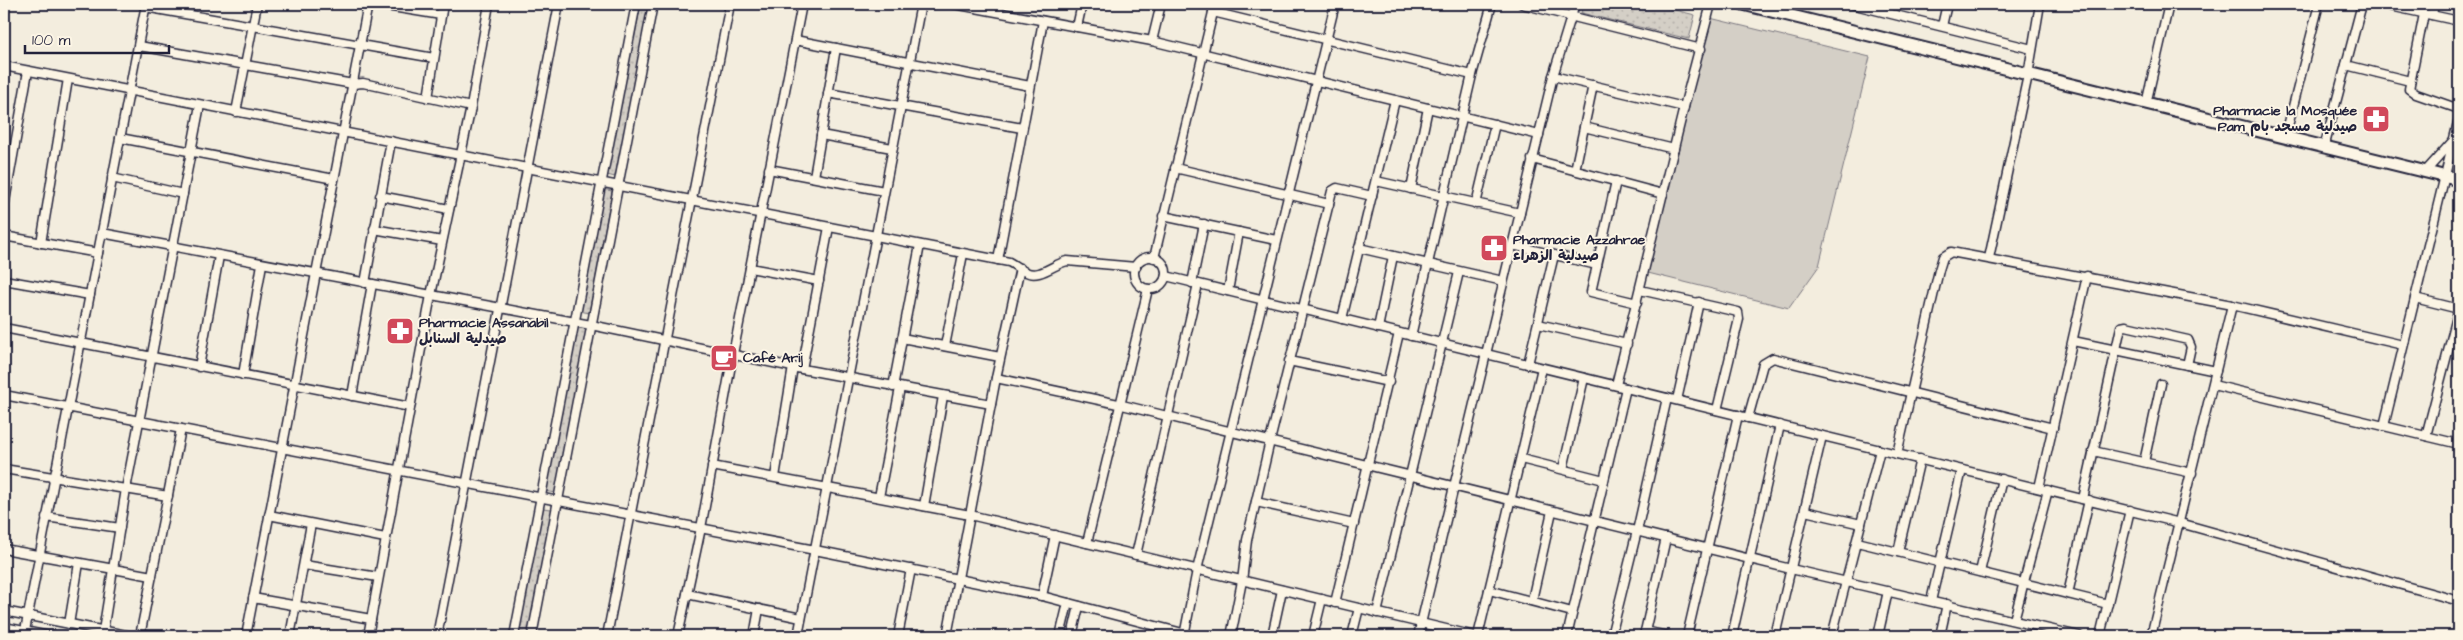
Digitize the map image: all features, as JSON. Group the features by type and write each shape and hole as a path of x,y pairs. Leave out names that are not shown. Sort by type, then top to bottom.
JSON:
{"main road":[{"path":"1743,4 2459,180"}],"street":[{"path":"236,112 257,4"},
{"path":"246,636 368,4"},
{"path":"374,4 441,15"},
{"path":"428,98 443,4"},
{"path":"368,636 431,295 471,107 489,4"},
{"path":"437,636 559,4"},
{"path":"514,636 636,4"},
{"path":"532,636 653,4"},
{"path":"607,636 730,4"},
{"path":"678,636 701,528 760,213 802,4"},
{"path":"798,636 921,4"},
{"path":"954,4 1204,52 1539,135"},
{"path":"1000,13 1002,4"},
{"path":"1077,27 1082,4"},
{"path":"1152,41 1161,4"},
{"path":"1154,258 1215,4"},
{"path":"1184,635 1197,570 1335,4"},
{"path":"1411,336 1462,116 1492,4"},
{"path":"1522,4 1701,49"},
{"path":"1418,636 1532,159 1553,76 1575,4"},
{"path":"1616,386 1684,107 1712,4"},
{"path":"1851,4 1872,6 2032,49"},
{"path":"1942,26 1947,4"},
{"path":"1989,258 2028,75 2040,4"},
{"path":"2146,104 2169,4"},
{"path":"2285,138 2319,4"},
{"path":"2324,148 2362,4"},
{"path":"2381,4 2459,20"},
{"path":"2434,4 2428,14 2409,89 2416,94 2459,109"},
{"path":"24,634 128,92 139,46 145,5 360,46 434,58"},
{"path":"1213,12 1472,76"},
{"path":"998,260 1043,21"},
{"path":"795,40 1030,86"},
{"path":"139,46 353,84 364,83 471,107"},
{"path":"814,177 836,48"},
{"path":"2346,64 2410,81"},
{"path":"4,66 128,92 391,141 1009,262 1027,273 1036,274 1067,261 1136,267"},
{"path":"4,207 28,71"},
{"path":"1553,76 1684,107"},
{"path":"41,243 68,79"},
{"path":"1575,170 1593,85"},
{"path":"828,93 1022,128"},
{"path":"1342,319 1395,100"},
{"path":"102,631 126,489 200,105"},
{"path":"1411,189 1428,108"},
{"path":"2384,426 2459,118"},
{"path":"1476,204 1495,124"},
{"path":"1584,127 1674,149"},
{"path":"821,135 892,148"},
{"path":"120,138 334,179"},
{"path":"2425,172 2454,139"},
{"path":"352,396 374,229 391,141"},
{"path":"1532,159 1663,194"},
{"path":"1175,168 1328,204"},
{"path":"769,169 884,191"},
{"path":"112,178 183,194"},
{"path":"1376,181 1520,213"},
{"path":"1616,181 1591,292 1636,303"},
{"path":"1231,636 1256,502 1332,191 1335,188 1372,196"},
{"path":"380,196 449,209"},
{"path":"1163,216 1276,240"},
{"path":"1136,555 1195,284 1204,224"},
{"path":"802,369 829,227"},
{"path":"374,229 442,241"},
{"path":"1228,291 1239,232"},
{"path":"102,233 591,325 802,369 991,404"},
{"path":"4,236 98,253"},
{"path":"879,497 897,387 902,338 920,245"},
{"path":"1512,245 1597,265"},
{"path":"1359,248 1503,282"},
{"path":"1897,454 1943,257 1946,254 1956,252 2232,304 2403,345"},
{"path":"945,346 962,254"},
{"path":"1528,364 1554,255"},
{"path":"199,367 218,256"},
{"path":"1378,328 1392,256"},
{"path":"1154,258 1162,262 1166,276 1157,288 1148,289 1136,280 1136,267 1144,259 1154,258"},
{"path":"243,375 262,264"},
{"path":"750,268 819,281"},
{"path":"947,636 1000,357 1020,268"},
{"path":"1377,613 1459,272"},
{"path":"1166,276 2130,510 2459,601"},
{"path":"2039,488 2087,276"},
{"path":"4,280 90,295"},
{"path":"1087,543 1118,404 1148,289"},
{"path":"1640,290 1735,310 1739,316 1717,410"},
{"path":"2414,298 2459,309 2426,436"},
{"path":"1677,400 1699,302"},
{"path":"2151,636 2232,304"},
{"path":"1538,324 1626,344"},
{"path":"2068,594 2086,500 2093,451 2120,329 2126,326 2188,340 2191,347 2187,365"},
{"path":"4,328 410,407"},
{"path":"1335,603 1399,333"},
{"path":"902,338 1000,357"},
{"path":"2073,341 2216,371"},
{"path":"1748,418 1763,364 1772,358 2053,428"},
{"path":"1289,361 1388,382"},
{"path":"774,477 793,367"},
{"path":"712,466 970,515 1474,636 1489,590 1542,368"},
{"path":"996,378 1118,404 1509,501 2079,636"},
{"path":"1563,469 1584,378"},
{"path":"2144,462 2161,384"},
{"path":"2213,385 2459,444"},
{"path":"1567,636 1626,388"},
{"path":"4,395 959,579 1042,596 1184,635 1194,636"},
{"path":"924,506 944,396"},
{"path":"1611,636 1667,398"},
{"path":"1687,636 1738,415"},
{"path":"1732,636 1780,426"},
{"path":"140,636 180,430"},
{"path":"1775,636 1822,436"},
{"path":"1832,636 1880,450"},
{"path":"2093,451 2192,473"},
{"path":"1521,459 1604,480"},
{"path":"1898,552 1920,459"},
{"path":"4,469 168,496"},
{"path":"1931,600 1962,470"},
{"path":"1980,572 2002,479"},
{"path":"2014,620 2048,490"},
{"path":"1256,502 1354,524"},
{"path":"2100,636 2130,510"},
{"path":"1532,600 1552,511"},
{"path":"1805,511 1861,524"},
{"path":"269,516 385,538"},
{"path":"46,517 120,528"},
{"path":"290,636 311,524"},
{"path":"1042,596 1055,535"},
{"path":"1666,538 1645,634 1668,636"},
{"path":"1857,542 2108,604"},
{"path":"4,549 152,576"},
{"path":"69,624 79,563"},
{"path":"304,565 378,577"},
{"path":"898,636 911,570"},
{"path":"1272,636 1282,590"},
{"path":"1489,590 1572,612"},
{"path":"1878,636 1888,591"},
{"path":"687,594 801,618"},
{"path":"253,598 371,619"},
{"path":"1314,636 1322,599"},
{"path":"1060,636 1068,603"},
{"path":"1940,636 1947,604"},
{"path":"1072,636 1079,606"},
{"path":"1352,636 1359,608"},
{"path":"754,636 759,609"},
{"path":"4,612 131,636"},
{"path":"4,628 24,634 49,636"}],"shaded area":[{"path":"641,4 650,4 615,177 607,175"},
{"path":"1583,4 1651,4 1695,15 1689,39 1581,13"},
{"path":"1710,18 1870,57 1819,266 1789,308 1648,273"},
{"path":"603,189 612,191 589,313 580,311"},
{"path":"577,325 587,327 555,493 545,491"},
{"path":"542,508 552,509 528,636 518,636"}],"place":[{"name":"Pharmacie la Mosquée Pam صيدلية مسجد بام","path":"2376,119"},
{"name":"Pharmacie Azzahrae صيدلية الزهراء","path":"1494,248"},
{"name":"Pharmacie Assanabil صيدلية السنابل","path":"400,331"},
{"name":"Café Arij","path":"724,358"}]}
